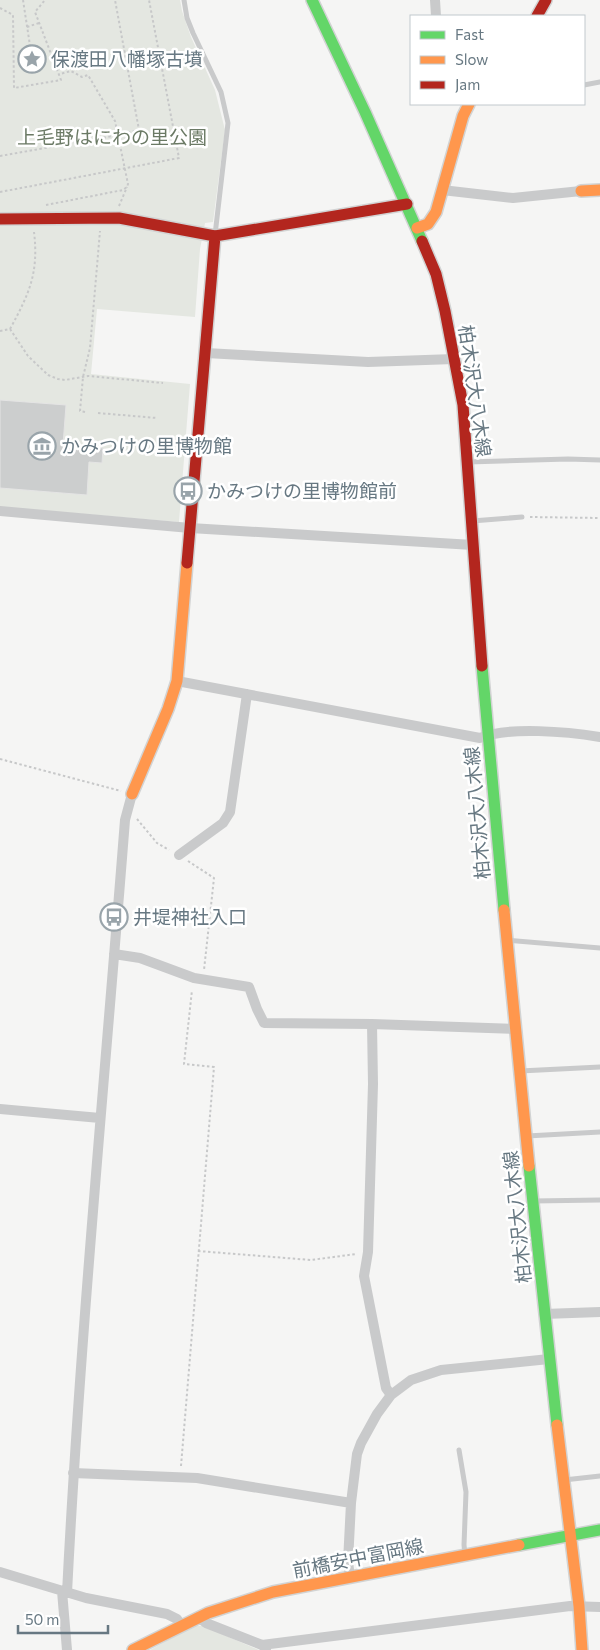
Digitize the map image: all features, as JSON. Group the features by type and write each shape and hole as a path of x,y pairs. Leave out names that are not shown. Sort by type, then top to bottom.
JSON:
{"main road":[{"name":"柏木沢大八木線","path":"312,0 407,204 436,274 463,405 488,735 514,1029 582,1650"},
{"path":"538,15 546,0"},
{"path":"417,228 428,224 436,212 468,105"},
{"path":"581,191 600,190"},
{"path":"0,218 118,218 215,236 407,204"},
{"path":"132,794 168,709 177,681 215,236"},
{"name":"前橋安中富岡線","path":"133,1650 198,1617 273,1592 600,1530"}],"street":[{"path":"435,0 436,15"},
{"path":"442,190 513,198 581,191"},
{"path":"206,353 368,362 454,359"},
{"path":"0,511 190,528 474,545"},
{"path":"177,681 480,738 499,732 567,732 600,737"},
{"path":"180,855 223,823 230,812 247,694"},
{"path":"67,1650 65,1592 73,1473 125,820 132,794"},
{"path":"114,954 140,958 198,978 249,987 264,1023 372,1024 514,1029"},
{"path":"372,1024 373,1084 368,1252 364,1276 386,1388 391,1395"},
{"path":"0,1109 100,1118"},
{"path":"544,1314 600,1312"},
{"path":"350,1577 348,1562 351,1503 358,1449 377,1414 391,1395 411,1380 441,1370 549,1359"},
{"path":"73,1473 180,1476 351,1503"},
{"path":"0,1572 65,1592 167,1614 177,1619 181,1625"},
{"path":"198,1617 206,1623 264,1647 570,1606 600,1607"}],"lane":[{"path":"184,0 192,33 220,92 228,123 215,236"},
{"path":"585,85 600,82"},
{"path":"468,462 600,460"},
{"path":"472,521 522,517"},
{"path":"506,940 600,948"},
{"path":"519,1071 600,1067"},
{"path":"526,1136 600,1132"},
{"path":"532,1201 600,1200"},
{"path":"459,1450 466,1492 465,1556"},
{"path":"564,1480 600,1476"}],"path":[{"path":"23,0 33,65"},
{"path":"0,8 13,16 14,88 61,80 35,12 45,0"},
{"path":"0,156 118,136 139,130 115,0"},
{"path":"0,192 178,158 149,0"},
{"path":"27,26 40,23"},
{"path":"60,74 71,71 82,77 88,75 115,121 126,169 127,187 119,207 118,218"},
{"path":"44,205 123,190 127,187"},
{"path":"10,329 30,292 36,248 34,227"},
{"path":"86,412 80,411 90,348 99,228"},
{"path":"0,331 10,329"},
{"path":"10,329 28,356 48,374 64,380 84,377 163,383"},
{"path":"98,413 157,418"},
{"path":"522,517 600,518"},
{"path":"0,759 132,794"},
{"path":"128,808 156,843 180,855 214,878 184,1064 214,1067 180,1476"},
{"path":"198,1251 311,1260 368,1252"}],"green space":[{"name":"上毛野はにわの里公園","path":"0,0 180,0 191,37 215,90 225,130 213,222 205,223 200,249 195,317 97,309 91,374 190,384 179,522 0,507"},
{"path":"194,1626 203,1626 259,1650 150,1650"}],"building":[{"name":"かみつけの里博物館","path":"0,400 66,405 63,445 103,448 102,463 89,462 87,495 0,488"}],"traffic: fast":[{"path":"312,0 365,112 422,241"},
{"path":"482,666 504,910"},
{"path":"529,1166 557,1425"},
{"path":"519,1545 600,1530"}],"traffic: slow":[{"path":"417,228 428,224 436,212 463,116 468,105"},
{"path":"581,191 600,190"},
{"path":"132,794 168,709 177,681 187,563"},
{"path":"504,910 529,1166"},
{"path":"557,1425 579,1606 582,1650"},
{"path":"133,1650 208,1613 273,1592 519,1545"}],"traffic: jam":[{"path":"538,15 546,0"},
{"path":"0,219 119,218 215,236 407,204"},
{"path":"187,563 215,236"},
{"path":"422,241 436,274 463,405 482,666"}],"place":[{"name":"保渡田八幡塚古墳","path":"32,59"},
{"name":"かみつけの里博物館","path":"42,446"},
{"name":"かみつけの里博物館前","path":"188,491"},
{"name":"井堤神社入口","path":"114,917"}]}
